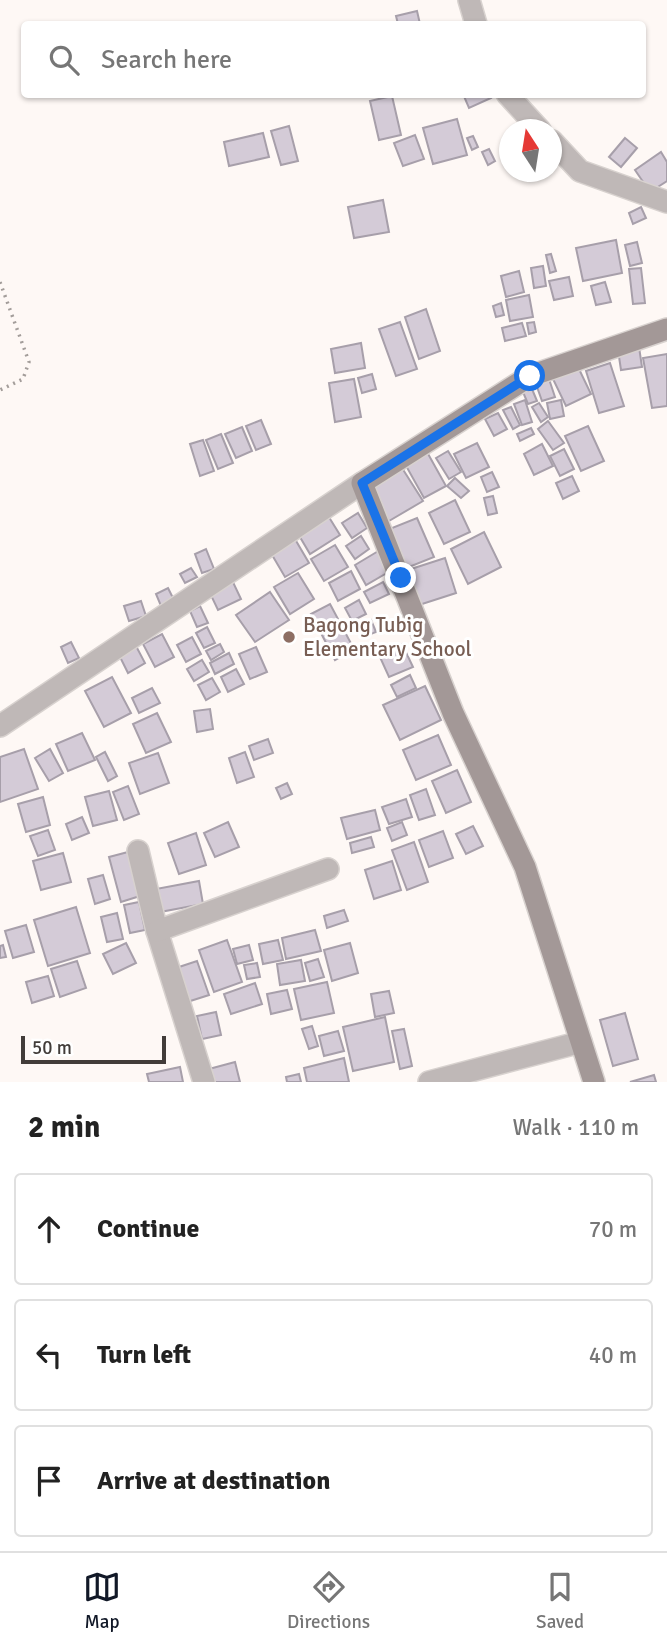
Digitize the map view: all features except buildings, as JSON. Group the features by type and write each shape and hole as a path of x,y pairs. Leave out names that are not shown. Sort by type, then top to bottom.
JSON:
{"street":[{"path":"469,0 475,21"},
{"path":"511,98 530,119"},
{"path":"562,152 580,171 667,202"},
{"path":"0,726 362,483 530,376 667,329"},
{"path":"362,483 453,713 525,867 594,1082"},
{"path":"138,851 157,931 204,1082"},
{"path":"157,931 328,869"},
{"path":"429,1082 581,1042"}],"path":[{"path":"0,282 29,362 23,379 0,390"}],"place":[{"name":"Bagong Tubig Elementary School","path":"289,637"}],"route":[{"path":"401,578 362,483 530,376"}]}
